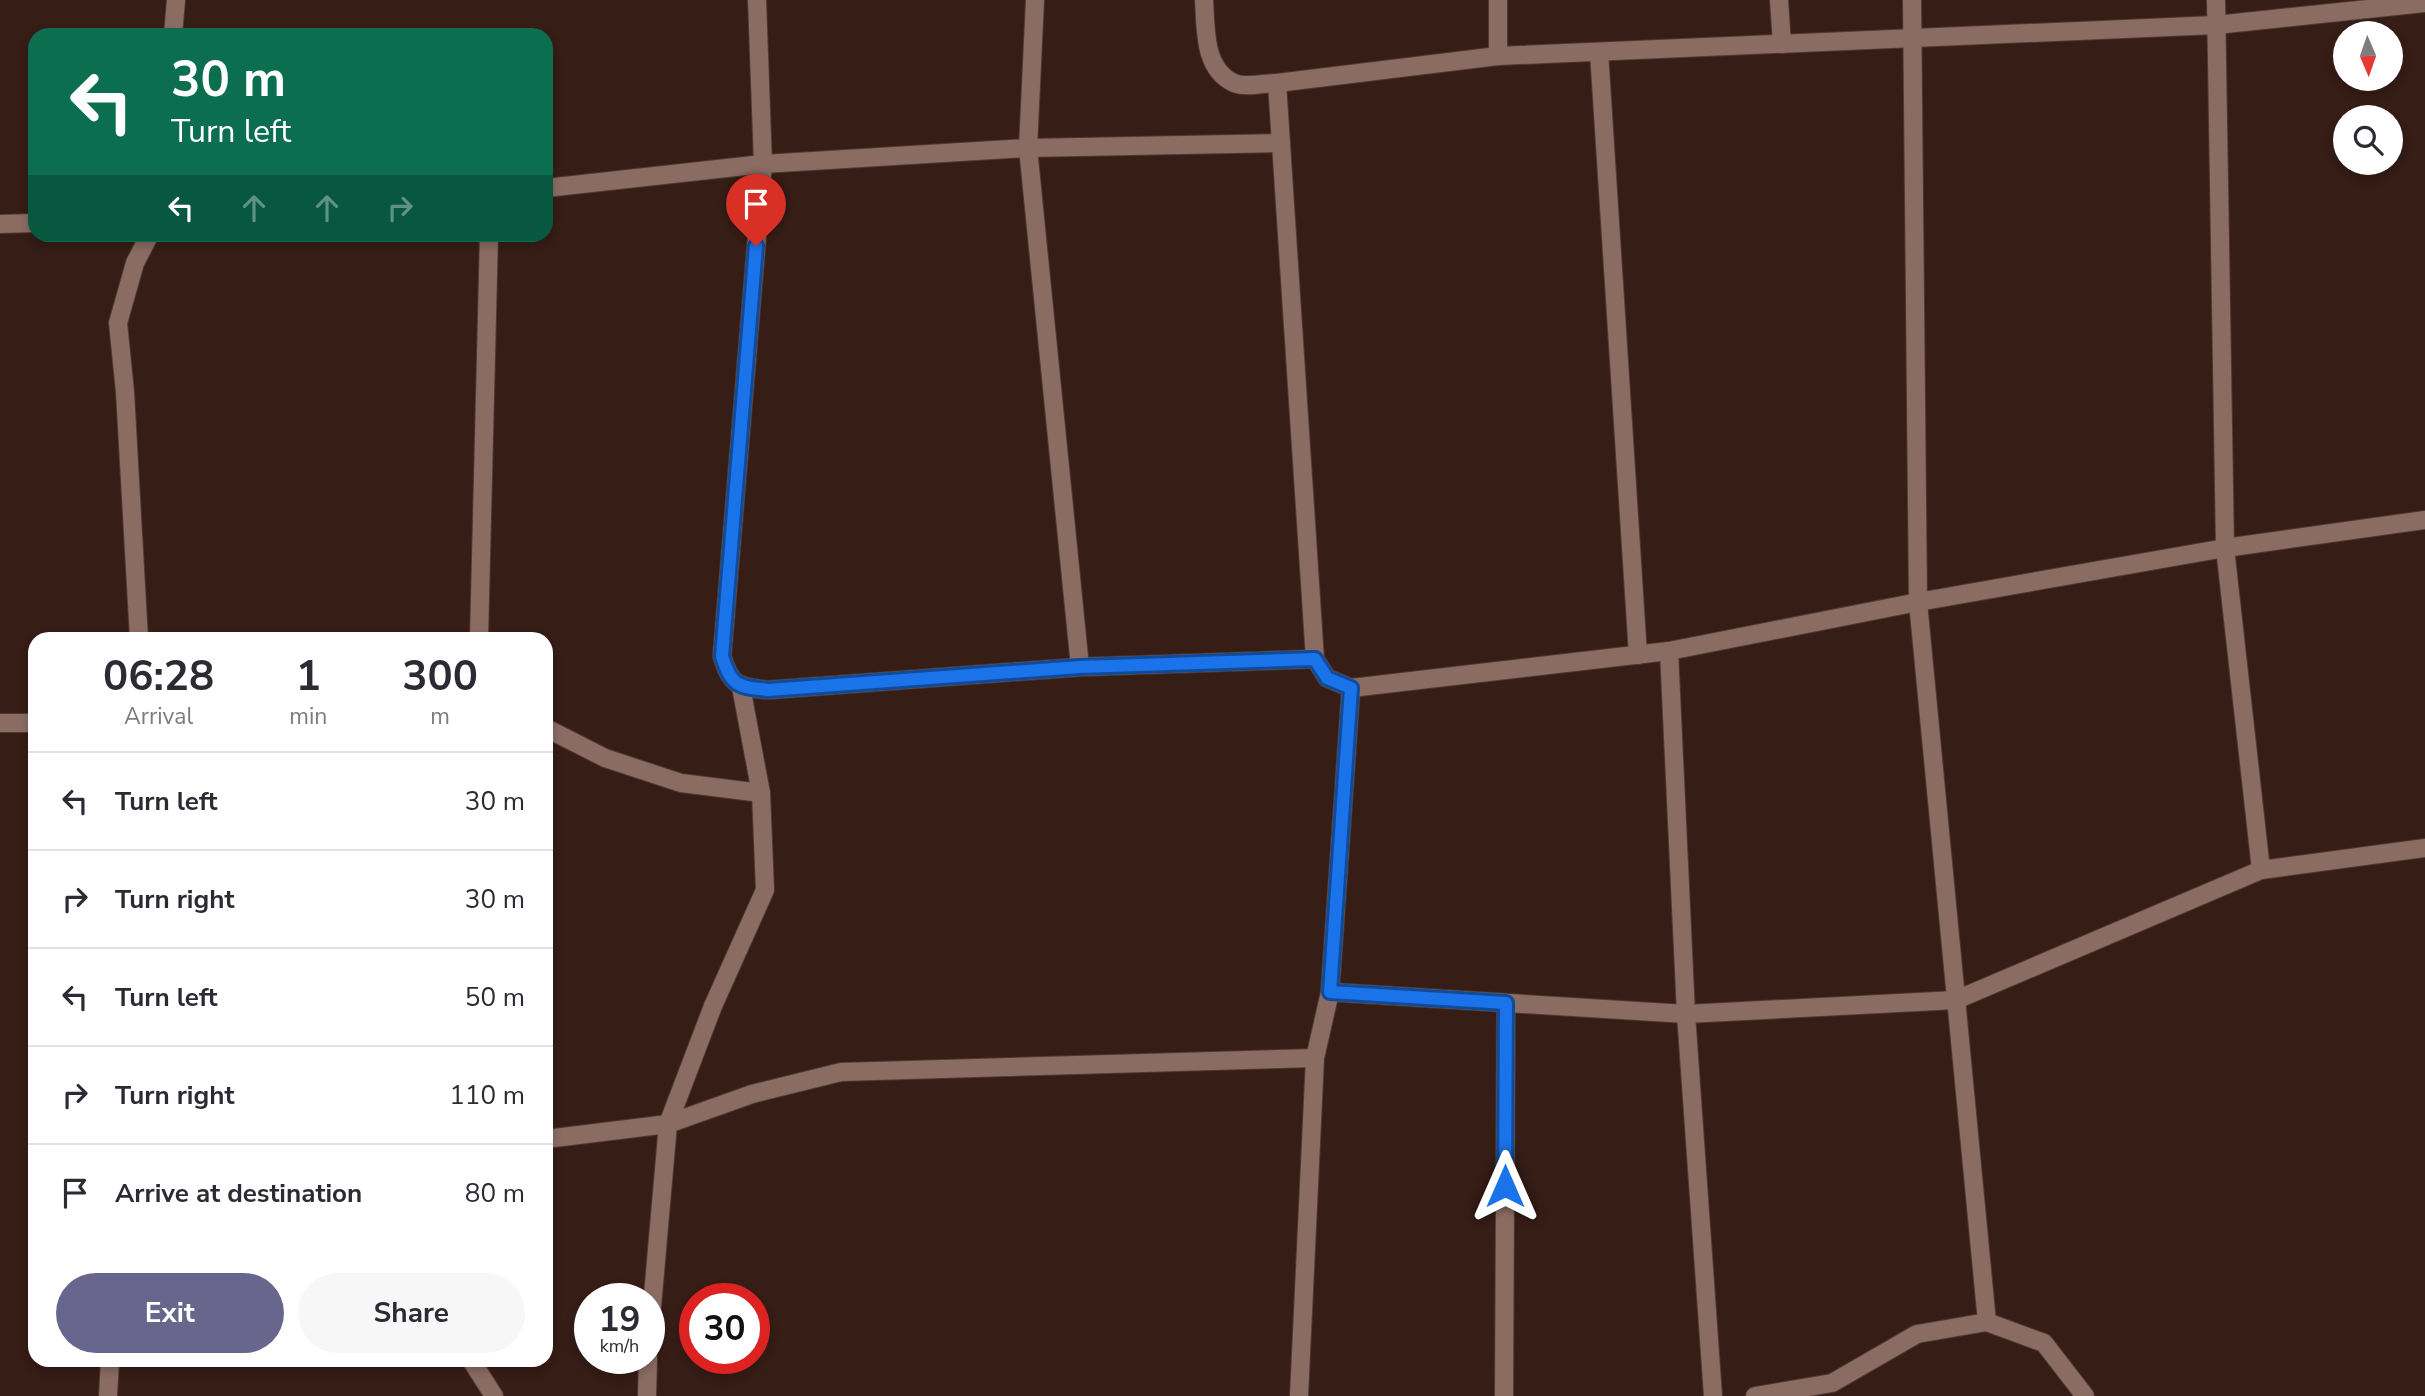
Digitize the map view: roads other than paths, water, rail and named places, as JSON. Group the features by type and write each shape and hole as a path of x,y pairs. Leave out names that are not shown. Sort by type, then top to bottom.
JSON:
{"street":[{"path":"174,28 176,0"},
{"path":"757,0 763,164 722,656 728,675 741,687 768,690 1080,667 1315,659"},
{"path":"1035,0 1028,148 1080,667"},
{"path":"1204,0 1208,49 1219,72 1235,84 1277,83 1498,57 2216,25 2425,4"},
{"path":"1498,0 1498,57"},
{"path":"1779,0 1782,44"},
{"path":"1912,0 1919,602 1987,1322"},
{"path":"2216,0 2225,548 2261,870"},
{"path":"1599,52 1638,655"},
{"path":"1277,83 1315,659 1327,678 1351,688 1669,651 1919,602 2225,548 2425,520"},
{"path":"553,187 763,164 1028,148 1281,143"},
{"path":"0,223 28,223"},
{"path":"139,632 125,391 118,323 135,263 146,242"},
{"path":"479,632 489,242"},
{"path":"1669,651 1686,1014 1713,1396"},
{"path":"654,1283 668,1124 713,1006 765,890 761,793 741,687"},
{"path":"1300,1396 1315,1058 1330,992 1351,688"},
{"path":"0,723 28,723"},
{"path":"553,732 605,758 681,783 761,793"},
{"path":"1330,992 1686,1014 1956,1000 2261,870 2425,848"},
{"path":"1504,1396 1506,1003"},
{"path":"553,1138 668,1124 752,1094 841,1072 1315,1058"},
{"path":"1755,1396 1832,1384 1917,1334 1987,1322 2044,1343 2085,1396"},
{"path":"108,1396 110,1367"},
{"path":"476,1367 495,1396"},
{"path":"647,1396 648,1374"}]}
